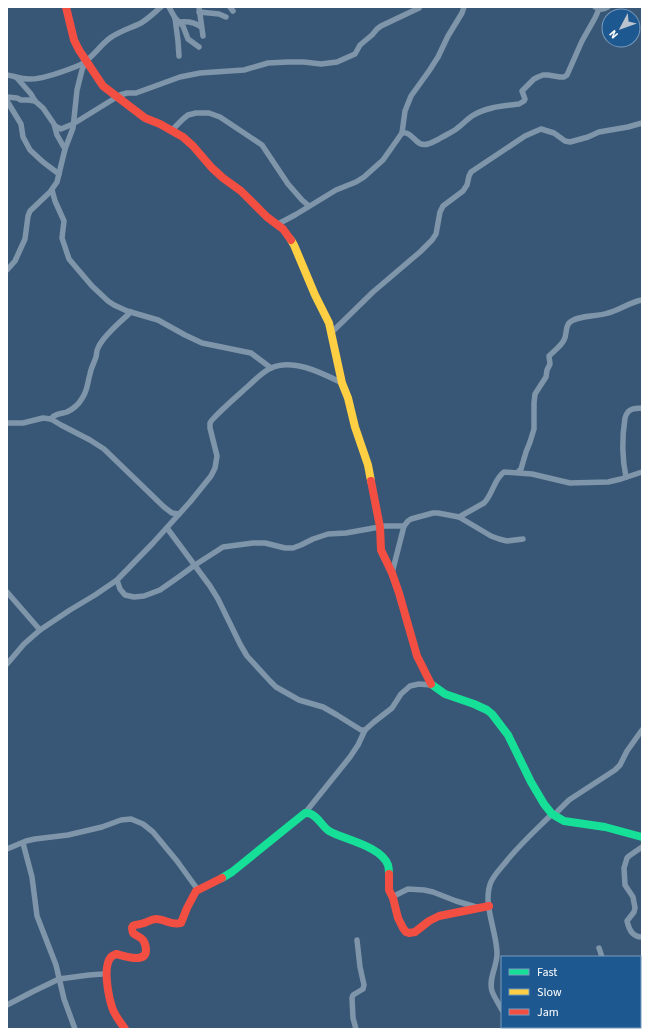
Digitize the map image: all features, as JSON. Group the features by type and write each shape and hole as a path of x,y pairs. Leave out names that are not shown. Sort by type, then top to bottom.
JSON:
{"street":[{"path":"66,7 74,40 85,62 103,86 145,118 160,124 183,137 212,168 241,191 267,217 278,224 294,245 315,295 324,312 331,333 338,369 368,465 380,527 381,548 399,593 417,656 431,685"},
{"path":"7,75 27,79 68,70 85,62 110,38 119,32 145,20 161,7"},
{"path":"169,7 186,32 188,39 199,47"},
{"path":"278,224 336,190 356,182 364,177 382,160 402,133 405,111 411,96 438,57 464,7"},
{"path":"402,133 407,132 420,144 429,144 454,130 479,112 494,107 519,104 525,99 522,91 538,77 543,75 564,77 568,73 572,61 595,18 597,8 604,10 608,7"},
{"path":"55,126 64,128 120,95 136,93 180,77 244,70 261,64 304,62 321,64 337,62 355,54 360,44 381,26 419,8"},
{"path":"203,36 199,10 226,17"},
{"path":"177,20 202,27"},
{"path":"177,20 179,56"},
{"path":"7,270 15,261 25,239 30,211 52,190 57,182 73,124 77,90 85,62"},
{"path":"16,77 31,94 35,101 43,108 55,126 57,135 65,149"},
{"path":"7,97 35,101"},
{"path":"7,101 22,124 23,137 30,150 59,174"},
{"path":"171,131 188,115 196,112 209,112 220,117 262,145 288,184 309,206"},
{"path":"331,333 373,292 432,240 436,234 440,212 443,206 463,191 467,185 468,176 471,172 536,130 544,129 554,133 565,141 570,142 599,132 642,123"},
{"path":"52,190 55,201 63,218 64,224 62,238 71,261 103,297 114,305 130,312 158,320 185,336 202,343 251,353 271,368"},
{"path":"518,472 521,469 534,429 535,394 546,377 547,369 550,364 549,356 564,341 566,327 568,324 578,318 608,313 632,302 642,300"},
{"path":"51,419 53,416 72,410 80,402 88,387 90,373 97,355 98,347 130,312"},
{"path":"7,664 24,644 40,630 117,580 190,502 208,480 215,468 217,456 210,428 212,420 264,372 271,368 285,365 301,366 342,383"},
{"path":"626,477 623,464 625,418 630,410 642,408"},
{"path":"7,423 23,423 43,418 51,419 104,449 164,507 179,514"},
{"path":"459,517 472,511 488,500 498,479 502,473 506,472 518,472 570,483 608,482 642,472"},
{"path":"392,573 404,526 411,519 433,513 459,517 491,536 499,539 507,541 523,539"},
{"path":"117,580 120,589 125,595 144,596 160,590 223,547 265,543 284,548 293,548 328,534 346,533 390,525 404,526"},
{"path":"167,528 210,586 244,651 270,681 276,687 299,700 323,708 361,730 365,730"},
{"path":"7,592 40,630"},
{"path":"125,1029 114,1011 110,999 107,972 109,958 113,954 136,959 143,957 145,954 146,947 144,943 132,933 131,930 134,925 143,924 154,919 173,924 181,923 196,891 214,883 232,872 305,812 350,757 365,730 392,708 410,686 419,684 431,685 445,694 488,710 508,735 531,782 544,804 553,814 570,823 605,827 642,837"},
{"path":"501,1008 492,992 491,987 491,981 496,965 497,950 489,906 488,889 490,882 513,852 553,814 569,800 615,770 620,765 642,730"},
{"path":"305,812 312,814 331,832 364,845 385,860 388,867 392,897 403,929 406,932 410,933 418,930 432,919 440,916 489,906"},
{"path":"7,849 23,842 35,839 87,831 107,826 121,820 135,820 153,832 198,890"},
{"path":"23,842 32,877 37,916 56,965 64,999 75,1029"},
{"path":"642,847 627,858 624,868 625,885 634,897 635,908 634,912 627,920 628,928 634,935 642,937"},
{"path":"392,897 408,889 424,890 433,892 456,902 478,908"},
{"path":"356,1029 352,1018 352,998 353,995 364,987 357,940"},
{"path":"599,948 602,956"},
{"path":"7,1005 59,979 103,974 107,972"}],"traffic: fast":[{"path":"431,684 445,694 474,704 492,714 508,735 531,782 544,804 552,814 564,821 605,827 642,837"},
{"path":"222,878 232,872 305,813 314,815 329,831 362,844 378,853 384,858 388,865 389,874"}],"traffic: slow":[{"path":"291,240 329,323 342,383 368,465 371,481"}],"traffic: jam":[{"path":"66,7 74,40 103,86 145,118 160,124 183,137 212,168 241,191 267,217 283,229 291,240"},
{"path":"371,481 380,527 381,550 392,573 399,593 417,656 431,684"},
{"path":"389,874 389,890 393,898 398,918 403,928 409,933 415,932 429,921 439,916 489,906"},
{"path":"125,1029 113,1010 108,991 107,968 111,957 116,954 134,958 142,957 146,950 144,941 133,933 133,926 153,919 175,924 181,923 196,891 222,878"}]}
